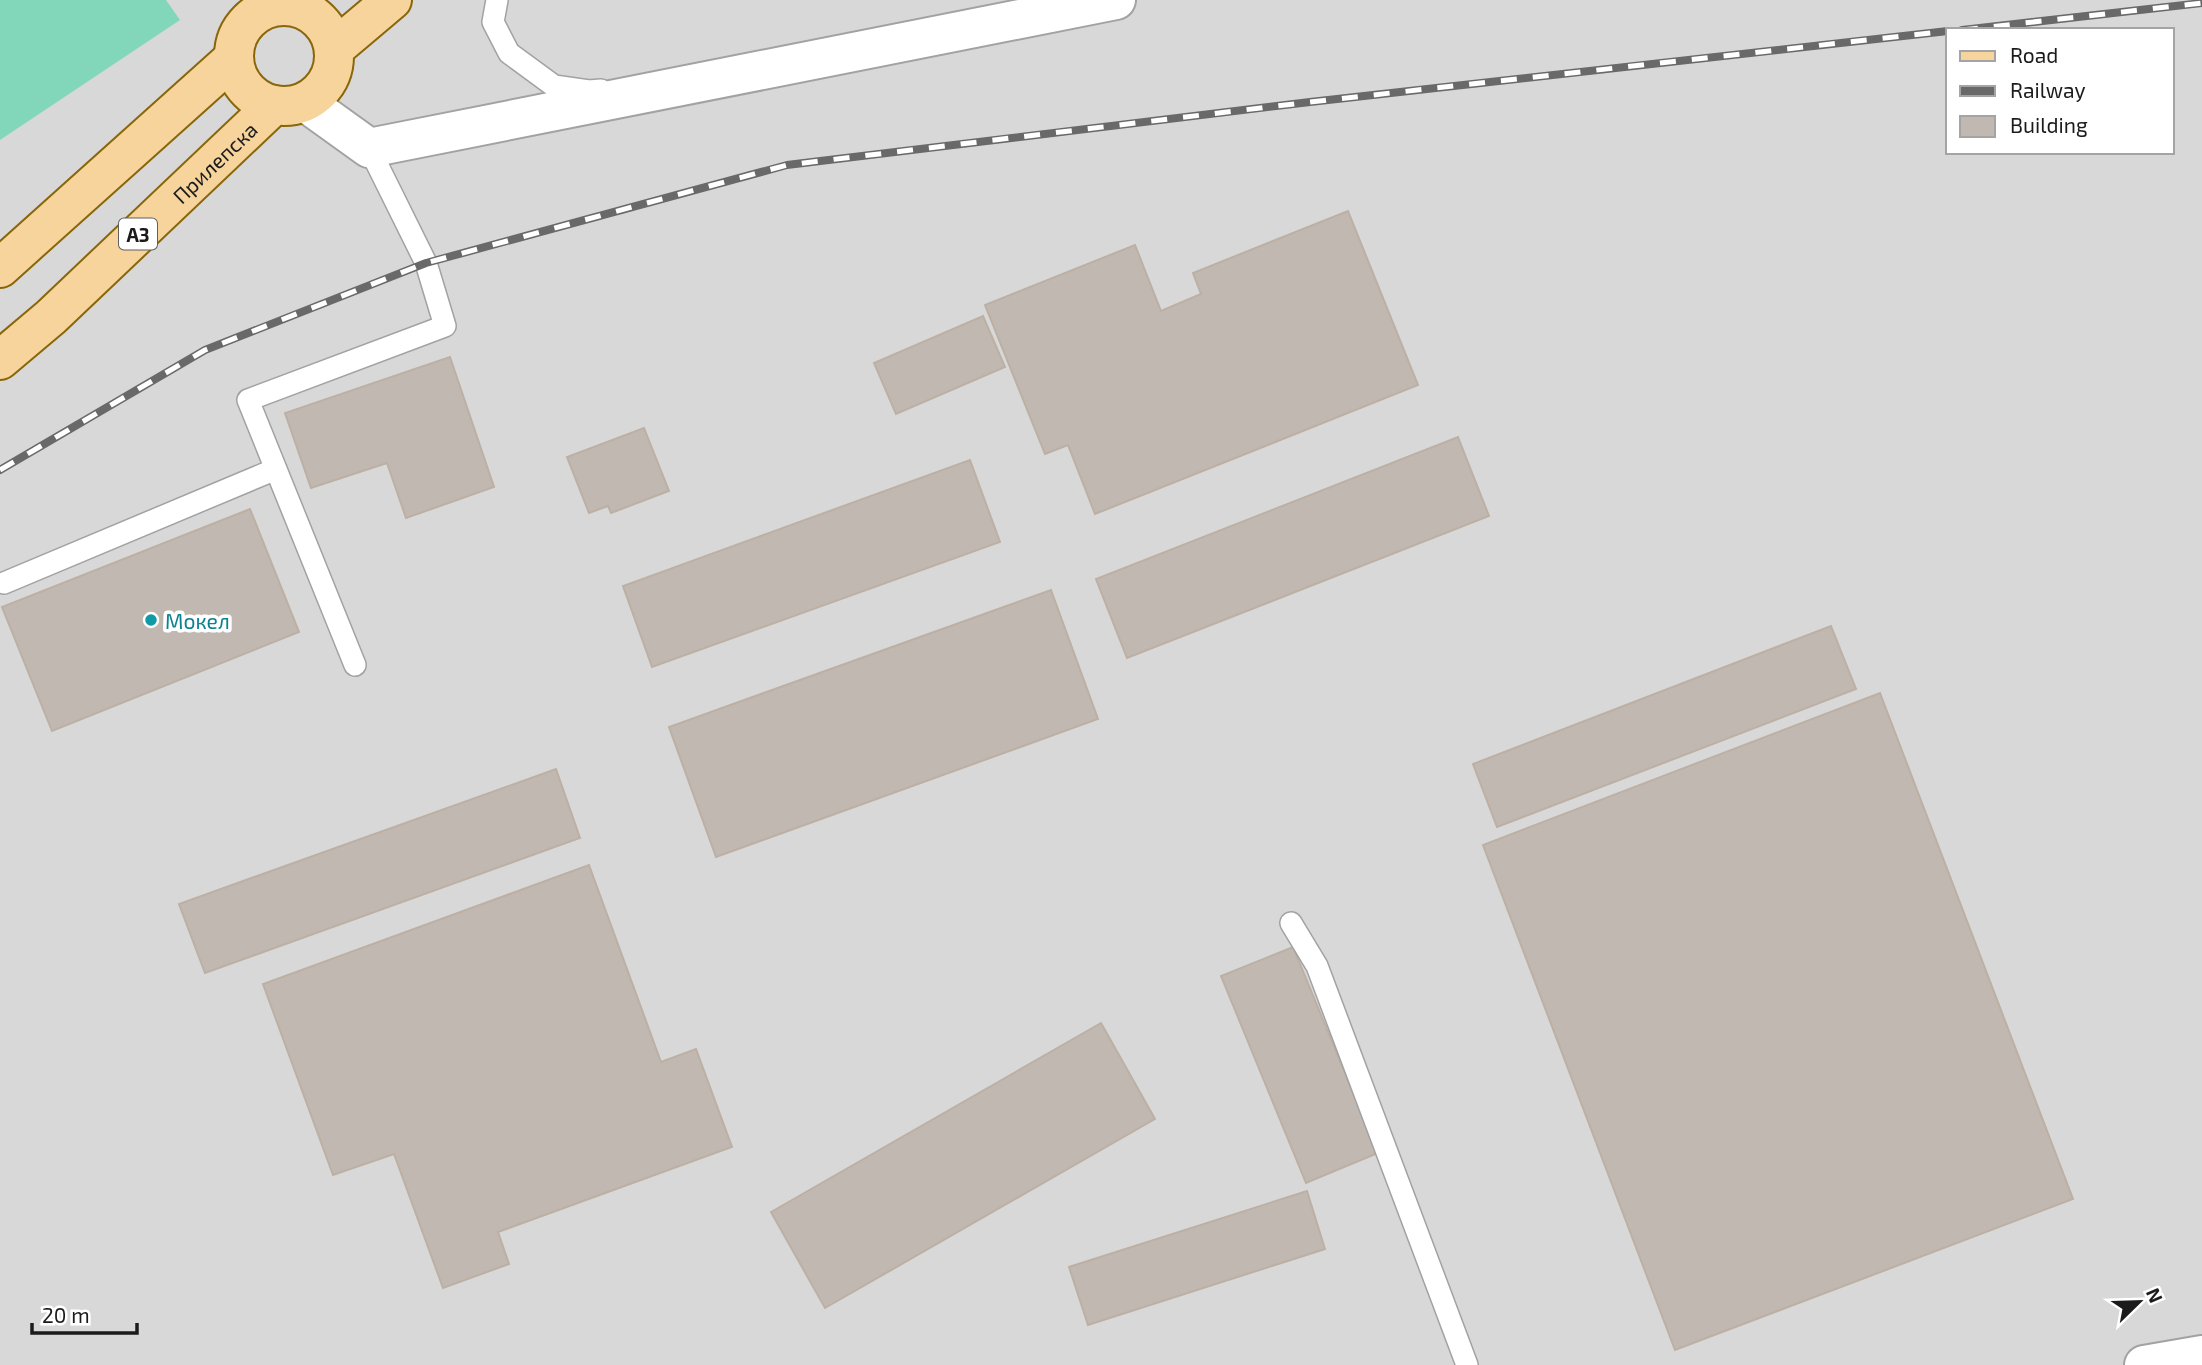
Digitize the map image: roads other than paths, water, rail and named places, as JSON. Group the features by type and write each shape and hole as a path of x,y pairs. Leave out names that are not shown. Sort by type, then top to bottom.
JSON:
{"main road":[{"path":"290,104 259,100 246,89 237,75 234,58 236,41 243,26 256,13 272,7 311,5 330,34 334,49 392,0"},
{"name":"A3","path":"290,104 318,93 328,80 334,65 334,49"},
{"path":"0,268 234,58"},
{"name":"Прилепска","path":"0,360 290,104"}],"street":[{"path":"290,104 369,149 1116,0"},
{"path":"2144,1365 2202,1355"}],"lane":[{"path":"497,0 493,22 509,53 554,86 589,91 721,79"},
{"path":"355,665 248,400 445,326 426,263 369,149"},
{"path":"4,583 276,469"},
{"path":"1291,923 1317,966 1467,1365"}],"railway":[{"path":"1980,28 2202,3"},
{"path":"0,470 205,350 426,263 787,165 1310,102 1946,31"}],"place":[{"name":"Мокел","path":"151,620"}]}
